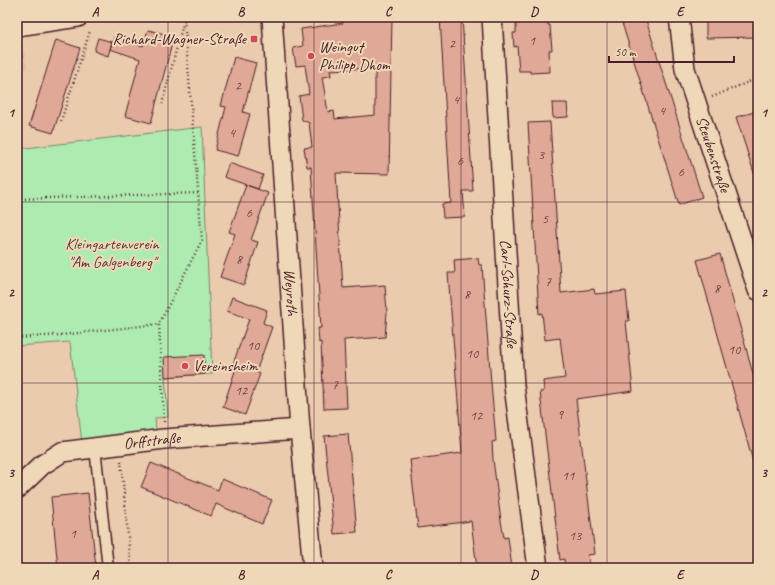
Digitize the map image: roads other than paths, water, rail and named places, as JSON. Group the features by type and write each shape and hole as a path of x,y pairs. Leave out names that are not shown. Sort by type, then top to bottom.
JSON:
{"street":[{"name":"Weyroth","path":"272,17 300,429 313,568"},
{"name":"Carl-Schurz-Straße","path":"492,17 514,386 538,568"},
{"name":"Steubenstraße","path":"679,17 685,69 758,290"},
{"path":"17,26 85,21"},
{"name":"Orffstraße","path":"17,489 42,465 62,452 164,439 300,429"}],"lane":[{"path":"95,448 108,568"}],"place":[{"name":"Richard-Wagner-Straße","path":"254,39"},
{"name":"Weingut Philipp Dhom","path":"311,56"},
{"name":"Vereinsheim","path":"185,366"}],"park label":[{"name":"Kleingartenverein \"Am Galgenberg\"","path":"112,253"}]}
